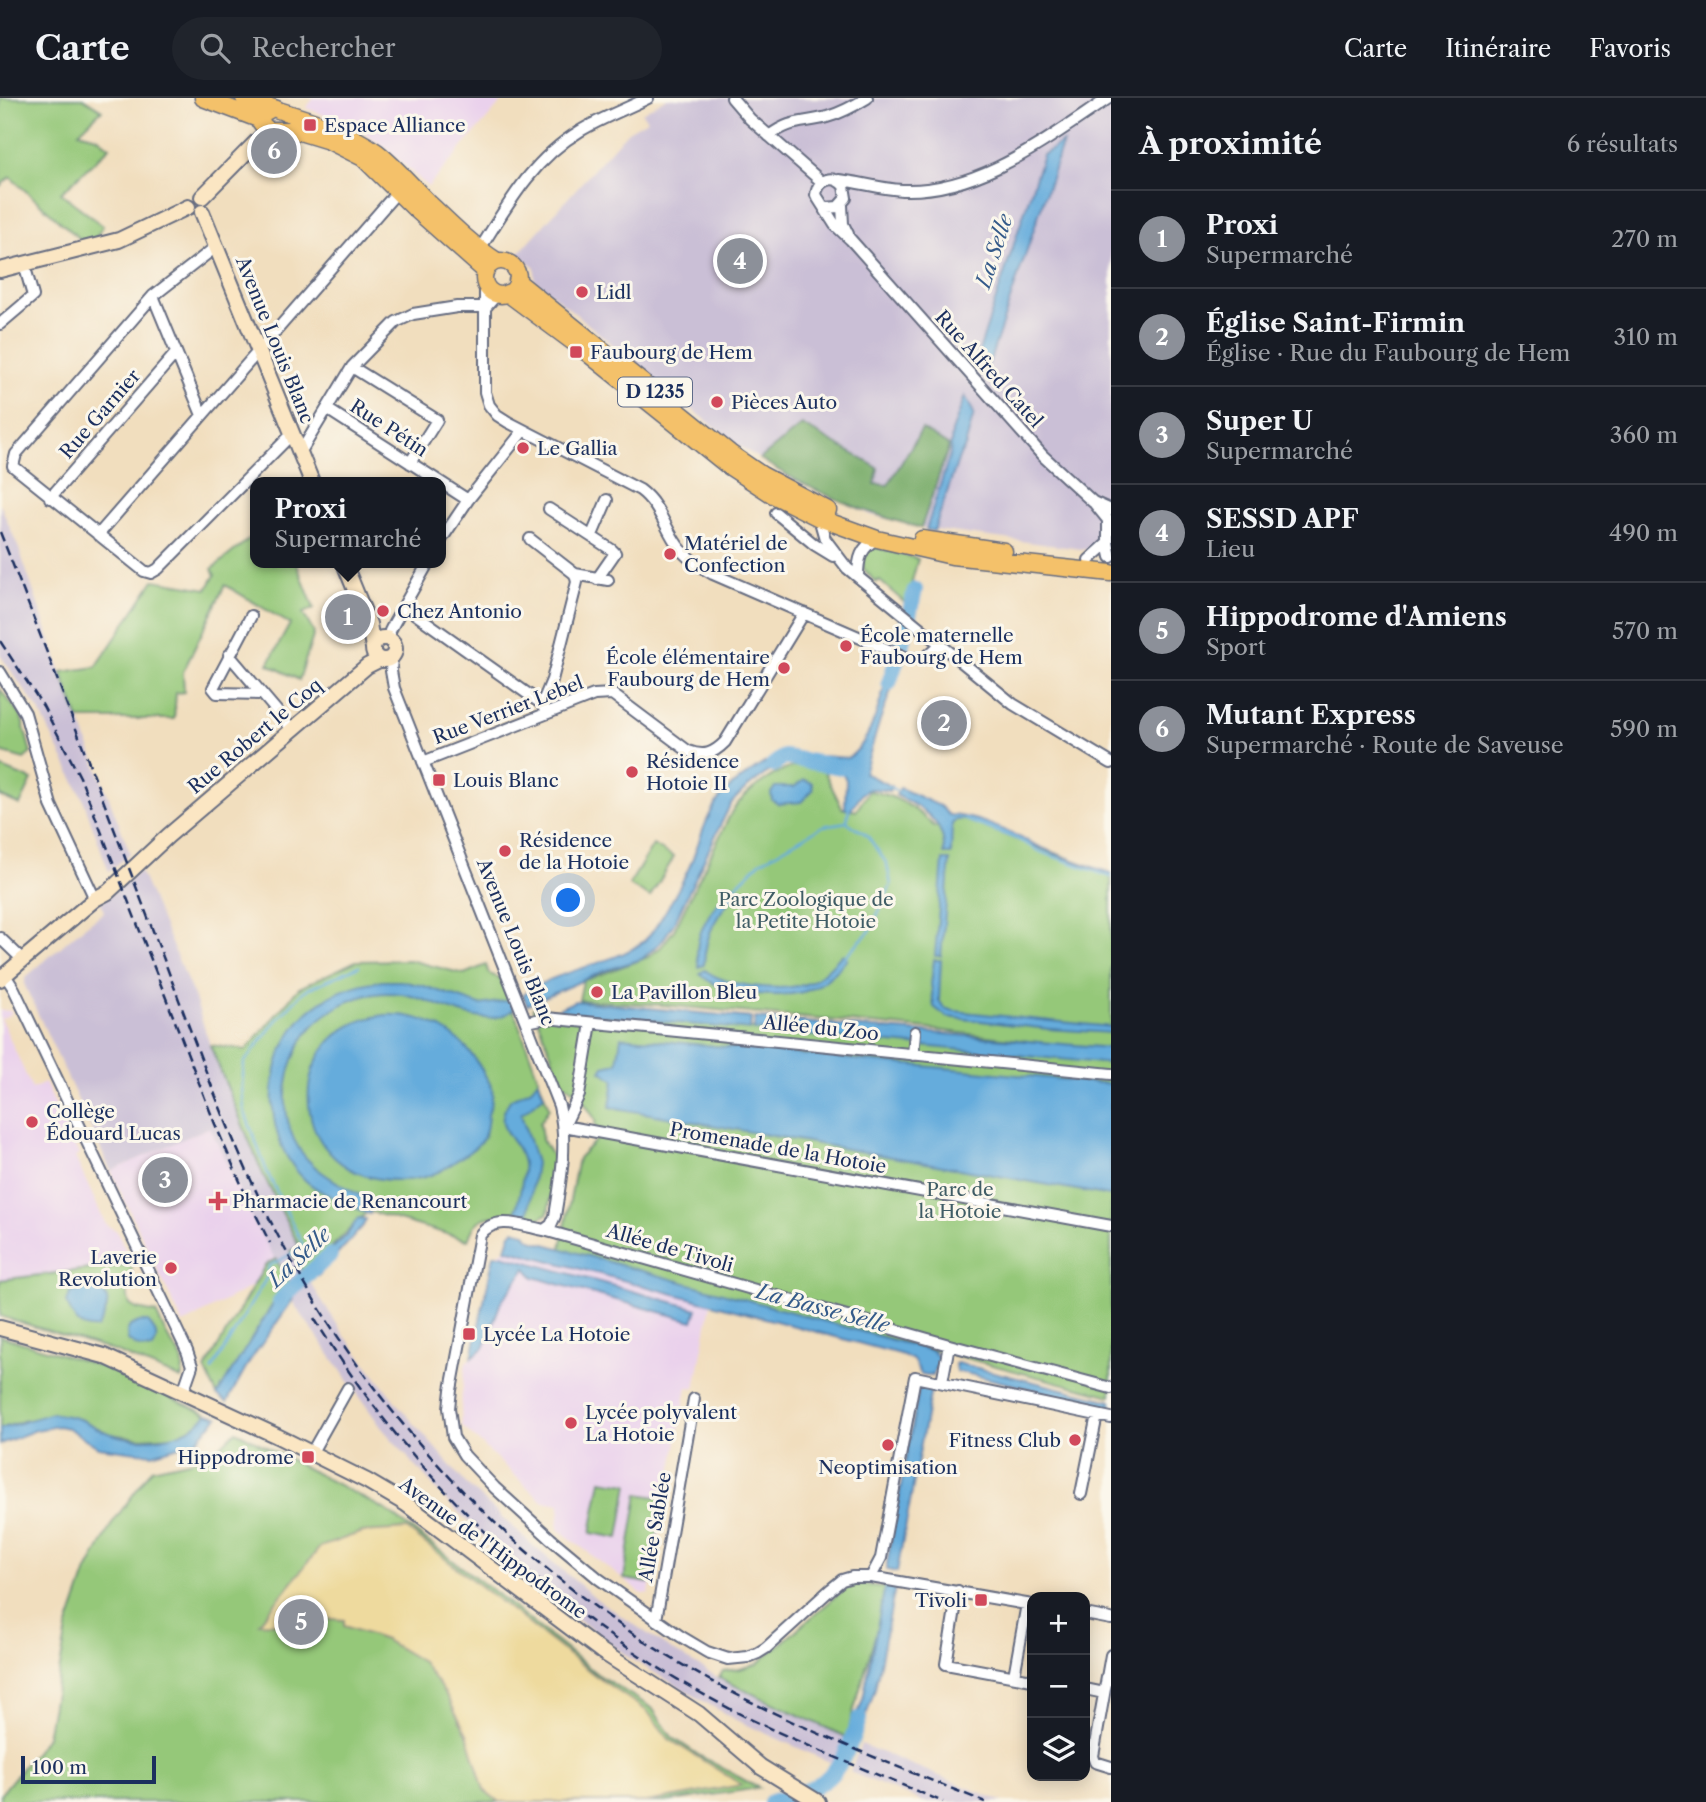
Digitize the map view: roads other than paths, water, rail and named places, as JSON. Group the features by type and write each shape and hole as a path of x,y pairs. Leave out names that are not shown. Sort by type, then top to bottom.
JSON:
{"main road":[{"path":"203,98 269,126 303,133 353,152 374,167 414,208 489,272"},
{"path":"244,98 357,140 375,150 480,249 489,272 491,291 509,289 516,272 511,264 489,272"},
{"path":"202,197 269,126 283,120 275,109"},
{"path":"192,196 202,197 206,204 202,212 192,213 188,201 192,196"},
{"path":"0,270 119,240 188,207"},
{"name":"Avenue Louis Blanc","path":"202,212 310,477"},
{"name":"D 1235","path":"509,289 727,464 773,495 818,518 947,544 1089,560 1111,560"},
{"name":"D 1235","path":"509,289 762,475 877,539 952,556 1111,573"},
{"name":"Avenue Louis Blanc","path":"346,568 381,655"},
{"name":"Rue Robert le Coq","path":"95,899 119,873 168,835 381,655"},
{"path":"2,977 95,899"},
{"name":"Avenue de l'Hippodrome","path":"0,1328 104,1356 312,1452 368,1481 406,1504 564,1625 699,1714 740,1750 818,1802"}],"street":[{"path":"732,98 769,136 808,167 822,182"},
{"path":"769,136 784,125 826,117 867,98"},
{"path":"871,187 834,209 821,205 816,195 822,182 830,179 902,190 926,189 982,174 1033,148 1109,98"},
{"path":"480,249 510,200 542,160 580,131 645,99"},
{"path":"838,180 846,190 844,202"},
{"path":"98,535 398,191"},
{"name":"Rue Alfred Catel","path":"844,202 843,224 851,240"},
{"name":"Rue Alfred Catel","path":"825,208 835,225 1043,456 1093,502 1111,510"},
{"path":"216,246 153,296 16,454 12,463 15,469 50,498 144,571 151,573 292,434"},
{"path":"0,324 33,296 24,264"},
{"path":"489,272 486,307 487,400 497,415 650,497 678,546 697,565 906,659 924,659 941,645"},
{"path":"300,453 352,366 403,317 457,307 486,307 509,289"},
{"path":"153,296 202,415"},
{"name":"Rue Garnier","path":"50,498 176,353"},
{"path":"352,366 437,421 410,463"},
{"name":"Rue Pétin","path":"327,409 432,477"},
{"path":"446,533 468,500 523,431"},
{"name":"Rue Pétin","path":"446,486 468,500"},
{"path":"592,535 607,500"},
{"path":"1093,502 1108,520 1111,560"},
{"path":"530,540 575,574 603,580 615,553 592,535 549,509"},
{"path":"776,513 815,545 839,559 1023,711 1111,763"},
{"path":"818,518 825,540 839,559"},
{"path":"858,576 859,556 865,547 877,539"},
{"path":"1089,560 1108,543"},
{"name":"Rue Robert le Coq","path":"381,655 390,631 425,568"},
{"path":"404,606 544,709 576,590 575,574"},
{"name":"Rue Verrier Lebel","path":"423,762 544,709 594,695 612,694 688,751 701,755 709,754 725,742 804,613"},
{"path":"251,616 213,688 214,691 262,694"},
{"path":"229,654 292,729"},
{"name":"Avenue Louis Blanc","path":"381,655 553,1088 564,1126 563,1160 555,1216 551,1225 544,1230"},
{"path":"0,672 25,713 51,805 95,899"},
{"path":"0,938 23,960"},
{"path":"2,977 14,989 187,1351 192,1366 183,1392"},
{"name":"Allée du Zoo","path":"527,1022 546,1018 913,1050 1111,1074"},
{"path":"564,1126 579,1095 591,1023"},
{"path":"913,1050 915,1032"},
{"name":"Promenade de la Hotoie","path":"564,1126 1111,1226"},
{"name":"Allée de Tivoli","path":"656,1620 551,1539 475,1468 453,1437 449,1408 455,1364 477,1247 480,1235 488,1226 512,1224 544,1230 1111,1388"},
{"path":"938,1381 949,1345"},
{"path":"870,1577 881,1559 915,1377 1111,1418"},
{"path":"312,1452 348,1388"},
{"name":"Allée Sablée","path":"656,1620 694,1399"},
{"path":"1081,1494 1097,1415"},
{"path":"656,1620 708,1652 728,1659 748,1657 766,1648 842,1580 852,1577 870,1577 1027,1603"},
{"path":"958,1591 946,1664 1027,1679"},
{"path":"1090,1615 1111,1619"},
{"path":"1014,1676 1027,1618"},
{"path":"1111,1655 1093,1756 1095,1762 1111,1767"},
{"path":"1090,1690 1104,1693"}],"water":[{"path":"1063,142 987,369 977,357 1043,155"},
{"path":"965,396 974,413 965,447 959,457 934,531 926,530 950,454 952,432"},
{"path":"891,662 900,666 864,773 891,786 889,791 869,789 859,797 851,810 845,809 846,780 843,773 820,767 823,756 847,758 864,741 876,715"},
{"path":"792,751 792,762 758,779 730,805 674,923 662,941 642,959 604,971 527,1005 523,995 536,986 624,953 649,936 683,880 718,800 758,767"},
{"path":"804,780 812,783 813,790 801,802 778,804 772,800 771,793 775,787 794,787"},
{"path":"900,788 940,806 949,815 972,818 995,826 1056,854 1111,873 1111,876 966,820 956,820 952,824 951,854 944,854 944,843 937,824 915,805 896,795"},
{"path":"943,860 950,860 941,956 935,956"},
{"path":"732,884 741,891 725,906 714,924 707,943 704,965 699,967 697,955 700,933 711,912"},
{"path":"843,954 847,959 829,977 809,990 784,995 735,991 708,980 700,973 705,970 727,981 741,984 787,987 811,982"},
{"path":"934,960 941,960 939,1000 944,1008 1111,1027 1111,1033 1048,1029 947,1017 934,1007 931,984"},
{"path":"383,981 401,981 424,986 480,1005 511,1000 514,1009 502,1016 475,1017 402,994 368,995 336,1008 319,1020 306,1035 288,1076 286,1108 290,1129 295,1142 311,1163 366,1199 370,1214 315,1187 292,1165 276,1128 273,1088 283,1049 292,1031 309,1011 344,990"},
{"path":"575,1001 751,1018 750,1030 572,1013 554,1016 560,1008"},
{"path":"385,1015 400,1015 428,1022 453,1036 474,1057 492,1088 486,1132 480,1143 445,1168 418,1179 403,1180 364,1175 335,1158 317,1133 309,1104 312,1074 325,1047 350,1026"},
{"path":"755,1018 1111,1048 1111,1064 754,1030"},
{"path":"621,1037 1111,1084 1111,1196 610,1107 614,1080 601,1071 604,1066 617,1063"},
{"path":"538,1080 544,1096 521,1114 536,1163 527,1221 515,1218 523,1163 507,1133 503,1118 511,1099 530,1090"},
{"path":"358,1218 366,1219 363,1226 318,1276 312,1267 347,1235"},
{"path":"514,1230 525,1233 534,1241 932,1351 941,1359 939,1367 935,1368 933,1376 921,1374 913,1360 903,1355 506,1249"},
{"path":"494,1255 697,1309 693,1321 534,1277 526,1268 501,1302 484,1348 472,1357"},
{"path":"290,1284 295,1292 292,1301 249,1362 227,1402 217,1395 284,1286"},
{"path":"86,1288 102,1292 106,1297 107,1308 97,1328 81,1325 67,1303 70,1293"},
{"path":"148,1322 155,1331 156,1341 153,1348 146,1349 128,1340 127,1332 130,1326"},
{"path":"957,1363 1111,1401 1111,1408 956,1371"},
{"path":"920,1382 932,1384 897,1572 887,1570 887,1563"},
{"path":"52,1413 79,1419 105,1432 148,1439 175,1435 187,1430 207,1414 218,1417 196,1441 152,1454 98,1447 68,1428 58,1426 36,1430 0,1444 0,1429"},
{"path":"885,1586 895,1588 875,1689 858,1740 849,1736 863,1699"}],"waterway":[{"name":"La Selle","path":"889,683 915,590"},
{"name":"La Selle","path":"773,765 784,757 842,767"},
{"path":"888,786 901,793"},
{"path":"843,958 870,931 891,885 887,864 867,835 847,822 849,808"},
{"path":"964,819 1017,839 1041,852 1111,877"},
{"path":"733,889 760,862 823,826 847,822"},
{"path":"212,1370 267,1277 269,1266 304,1247 267,1172 244,1110 244,1063 276,1021 304,991 359,966"},
{"name":"La Selle","path":"280,1302 330,1255"},
{"name":"La Basse Selle","path":"771,1802 806,1791 830,1776 846,1753 859,1719"}],"railway":[{"path":"0,532 240,1155 273,1226 307,1287 344,1346 385,1402 430,1456 479,1507 530,1554 584,1598 641,1639 723,1688 766,1709 985,1802"},
{"path":"0,641 43,706 80,777 215,1124 270,1243"},
{"path":"314,1318 355,1380 400,1439 449,1495 501,1547 557,1596 617,1640 679,1680 744,1716 943,1802"}],"place":[{"name":"Espace Alliance","path":"310,125"},
{"name":"Mutant Express","path":"274,151"},
{"name":"SESSD APF","path":"740,261"},
{"name":"Lidl","path":"582,292"},
{"name":"Faubourg de Hem","path":"576,352"},
{"name":"Pièces Auto","path":"717,402"},
{"name":"Le Gallia","path":"523,448"},
{"name":"Matériel de Confection","path":"670,554"},
{"name":"Chez Antonio","path":"383,611"},
{"name":"Proxi","path":"348,617"},
{"name":"École maternelle Faubourg de Hem","path":"846,646"},
{"name":"École élémentaire Faubourg de Hem","path":"784,668"},
{"name":"Église Saint-Firmin","path":"944,723"},
{"name":"Résidence Hotoie II","path":"632,772"},
{"name":"Louis Blanc","path":"439,780"},
{"name":"Résidence de la Hotoie","path":"505,851"},
{"name":"La Pavillon Bleu","path":"597,992"},
{"name":"Collège Édouard Lucas","path":"32,1122"},
{"name":"Super U","path":"165,1180"},
{"name":"Pharmacie de Renancourt","path":"218,1201"},
{"name":"Laverie Revolution","path":"171,1268"},
{"name":"Lycée La Hotoie","path":"469,1334"},
{"name":"Lycée polyvalent La Hotoie","path":"571,1423"},
{"name":"Fitness Club","path":"1075,1440"},
{"name":"Neoptimisation","path":"888,1445"},
{"name":"Hippodrome","path":"308,1457"},
{"name":"Tivoli","path":"981,1600"},
{"name":"Hippodrome d'Amiens","path":"301,1622"}],"park label":[{"name":"Parc Zoologique de la Petite Hotoie","path":"806,910"},
{"name":"Parc de la Hotoie","path":"960,1200"}]}
